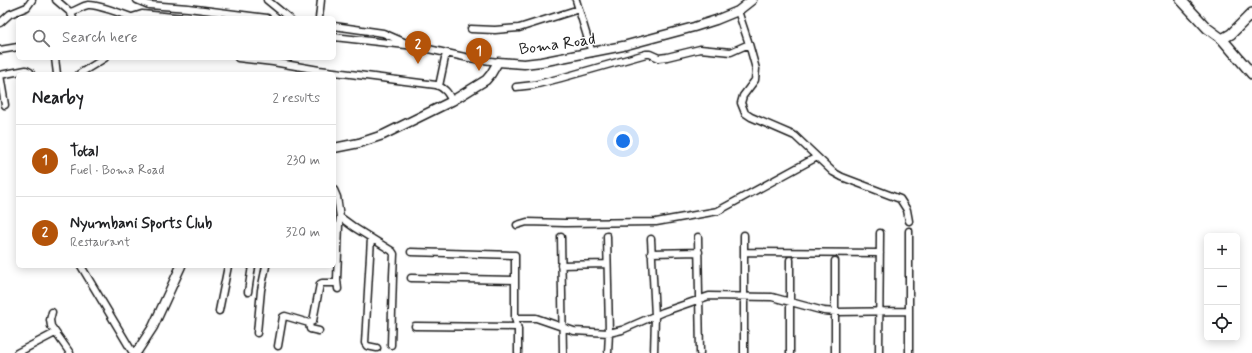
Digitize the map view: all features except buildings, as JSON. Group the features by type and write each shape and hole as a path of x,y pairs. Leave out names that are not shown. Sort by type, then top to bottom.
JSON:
{"highway":[{"path":"1181,0 1207,28 1222,39 1252,74"},
{"path":"1222,39 1231,34 1252,13"}],"main road":[{"name":"Boma Road","path":"336,148 383,135 452,101 486,80 498,62 524,64 592,53 694,27 738,11 752,0"},
{"path":"136,353 153,327 180,268"}],"street":[{"path":"0,23 10,14 27,7 32,0"},
{"path":"56,0 70,12 72,16"},
{"path":"137,0 149,5 251,16"},
{"path":"188,8 189,0"},
{"path":"267,0 287,16"},
{"path":"319,16 322,0"},
{"path":"576,0 592,53"},
{"path":"70,12 80,9 83,6 93,5 124,16"},
{"path":"149,5 149,14"},
{"path":"471,28 495,30 519,28 579,9"},
{"path":"738,11 754,60 756,75 755,80 743,96 741,103 745,113 795,136 833,172 900,200 907,210 909,221"},
{"path":"136,16 142,14 166,16"},
{"path":"336,26 388,34 415,46"},
{"path":"336,37 415,46 469,58 498,62"},
{"path":"516,87 561,78 646,54 659,58 700,49 732,52 749,44"},
{"path":"0,50 16,47"},
{"path":"439,86 446,53"},
{"path":"55,60 57,72"},
{"path":"82,72 101,60"},
{"path":"269,60 334,72"},
{"path":"5,105 0,74 26,70 30,72"},
{"path":"336,72 439,86 447,92 452,101"},
{"path":"517,225 527,222 656,222 718,211 817,157"},
{"path":"309,323 313,320 320,284 322,283 337,286 338,232 340,217 336,194"},
{"path":"340,217 392,251 394,254 392,276 391,345"},
{"path":"909,231 909,353"},
{"path":"879,353 880,233"},
{"path":"744,234 744,353"},
{"path":"607,236 608,353"},
{"path":"561,237 564,353"},
{"path":"698,237 700,353"},
{"path":"372,238 365,343 367,346 377,348"},
{"path":"651,239 655,316 654,353"},
{"path":"411,252 515,255 515,318 517,327 518,353"},
{"path":"651,253 698,252"},
{"path":"744,252 880,253"},
{"path":"790,260 790,353"},
{"path":"835,261 835,353"},
{"path":"561,265 608,264"},
{"path":"82,268 133,353"},
{"path":"220,311 228,268"},
{"path":"248,292 252,268"},
{"path":"257,333 261,290 266,268"},
{"path":"411,278 515,280"},
{"path":"515,318 536,318 574,331 609,333 622,330 709,296 745,298 772,297 824,311 836,312 909,312"},
{"path":"52,312 50,323 55,333 70,353"},
{"path":"278,346 283,317 285,316 309,323"},
{"path":"309,323 310,329 319,331"},
{"path":"414,326 517,327"},
{"path":"17,353 55,333"}],"place":[{"name":"Nyumbani Sports Club","path":"418,64"},
{"name":"Total","path":"479,71"}]}
